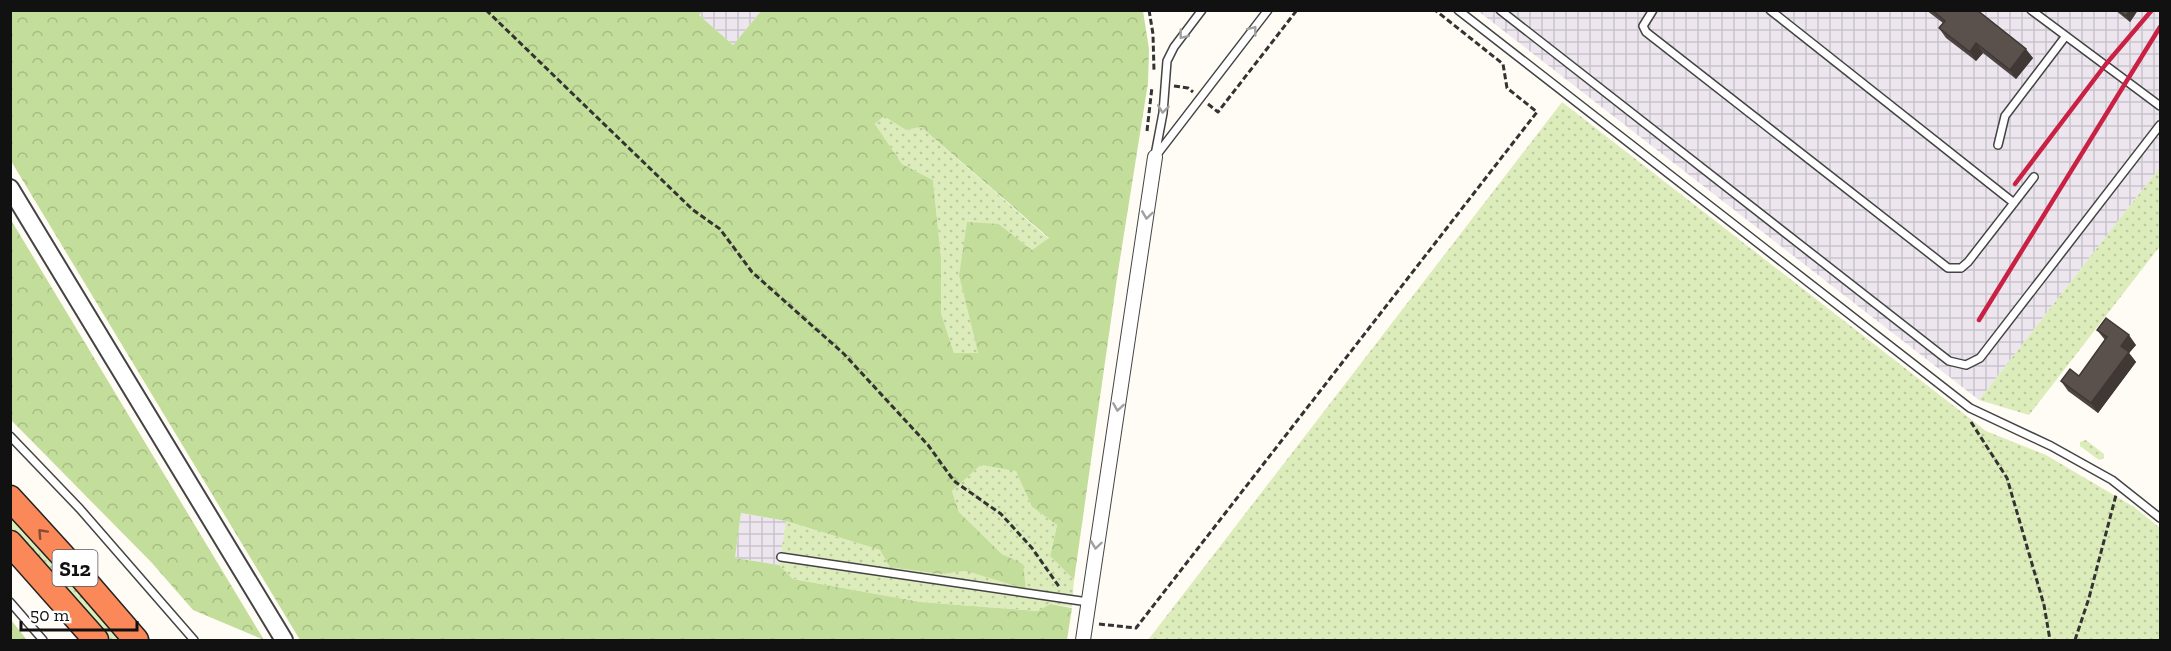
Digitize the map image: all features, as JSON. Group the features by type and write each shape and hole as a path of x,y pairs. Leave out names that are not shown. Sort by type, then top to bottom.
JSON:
{"highway":[{"name":"S12","path":"10,498 136,640"},
{"name":"S12","path":"10,543 96,640"}],"street":[{"path":"1083,640 1155,157"},
{"path":"10,188 284,640"}],"lane":[{"path":"1155,157 1163,113 1167,62 1174,47 1202,10"},
{"path":"1155,157 1268,10"},
{"path":"1458,10 1970,408 2051,446 2118,485 2160,518"},
{"path":"1500,10 1948,361 1966,365 1980,358 2160,125"},
{"path":"1653,10 1643,26 1646,32 1948,268 1961,268 1968,262 2034,177"},
{"path":"1770,10 2014,203"},
{"path":"2031,10 2160,106"},
{"path":"1998,146 2005,116 2065,37"},
{"path":"10,436 80,509 194,640"},
{"path":"781,557 1063,599 1089,598"},
{"path":"10,602 43,640"}],"path":[{"path":"486,10 693,210 720,229 752,272 844,354 928,445 954,481 1001,514 1032,548 1059,585 1063,599"},
{"path":"1149,10 1154,34 1153,76"},
{"path":"1085,622 1136,628 1537,112 1507,88 1503,64 1435,10"},
{"path":"1146,140 1153,84"},
{"path":"1954,395 2007,477 2044,605 2050,640"},
{"path":"2075,640 2089,598 2118,485"}],"shaded area":[{"path":"703,11 761,11 733,45 699,15"},
{"path":"1478,11 2160,11 2160,167 1979,400"},
{"path":"741,513 786,521 779,565 735,558"}],"green space":[{"path":"11,11 703,11 699,15 733,45 761,11 1143,11 1149,49 1148,83 1117,278 1074,580 1050,556 1057,525 1032,507 1016,471 981,465 952,491 959,512 1002,554 1023,564 1026,589 966,571 942,574 890,567 880,550 786,521 741,513 735,558 779,565 793,579 921,602 1038,611 1050,604 1072,608 1067,640 300,640 11,161","holes":["884,116 906,130 921,127 1049,238 1032,250 999,224 967,222 959,276 978,353 954,353 941,313 941,257 933,180 902,164 875,124"]},
{"path":"1562,102 1986,431 2046,455 2134,507 2160,528 2160,640 1148,640"},
{"path":"884,115 906,130 921,127 1049,239 1032,250 999,224 959,276 978,353 954,353 941,313 941,257 933,180 902,164 875,124"},
{"path":"2160,167 2160,246 2029,415 1979,400"},
{"path":"10,220 264,640 193,610 152,563 11,420"},
{"path":"2086,440 2104,454 2104,458 2099,460 2080,446 2080,442"},
{"path":"981,465 1016,470 1032,507 1057,525 1050,556 1074,580 1072,607 1050,604 1039,611 921,602 793,579 779,565 786,521 880,550 942,574 966,571 1026,588 1022,564 1002,554 959,512 952,491"},
{"path":"10,514 123,640 108,640 11,529"},
{"path":"11,620 27,640 11,640"}],"building":[{"path":"1932,10 1977,10 2026,49 2010,70 1976,43 1970,52 1939,28 1945,21"},
{"path":"2118,10 2130,10 2126,16"},
{"path":"2106,318 2129,335 2121,346 2129,352 2091,403 2061,381 2070,369 2079,376 2107,337 2097,330"}],"railway":[{"path":"2015,184 2106,64 2152,10"},
{"path":"1979,320 2160,27"}]}
